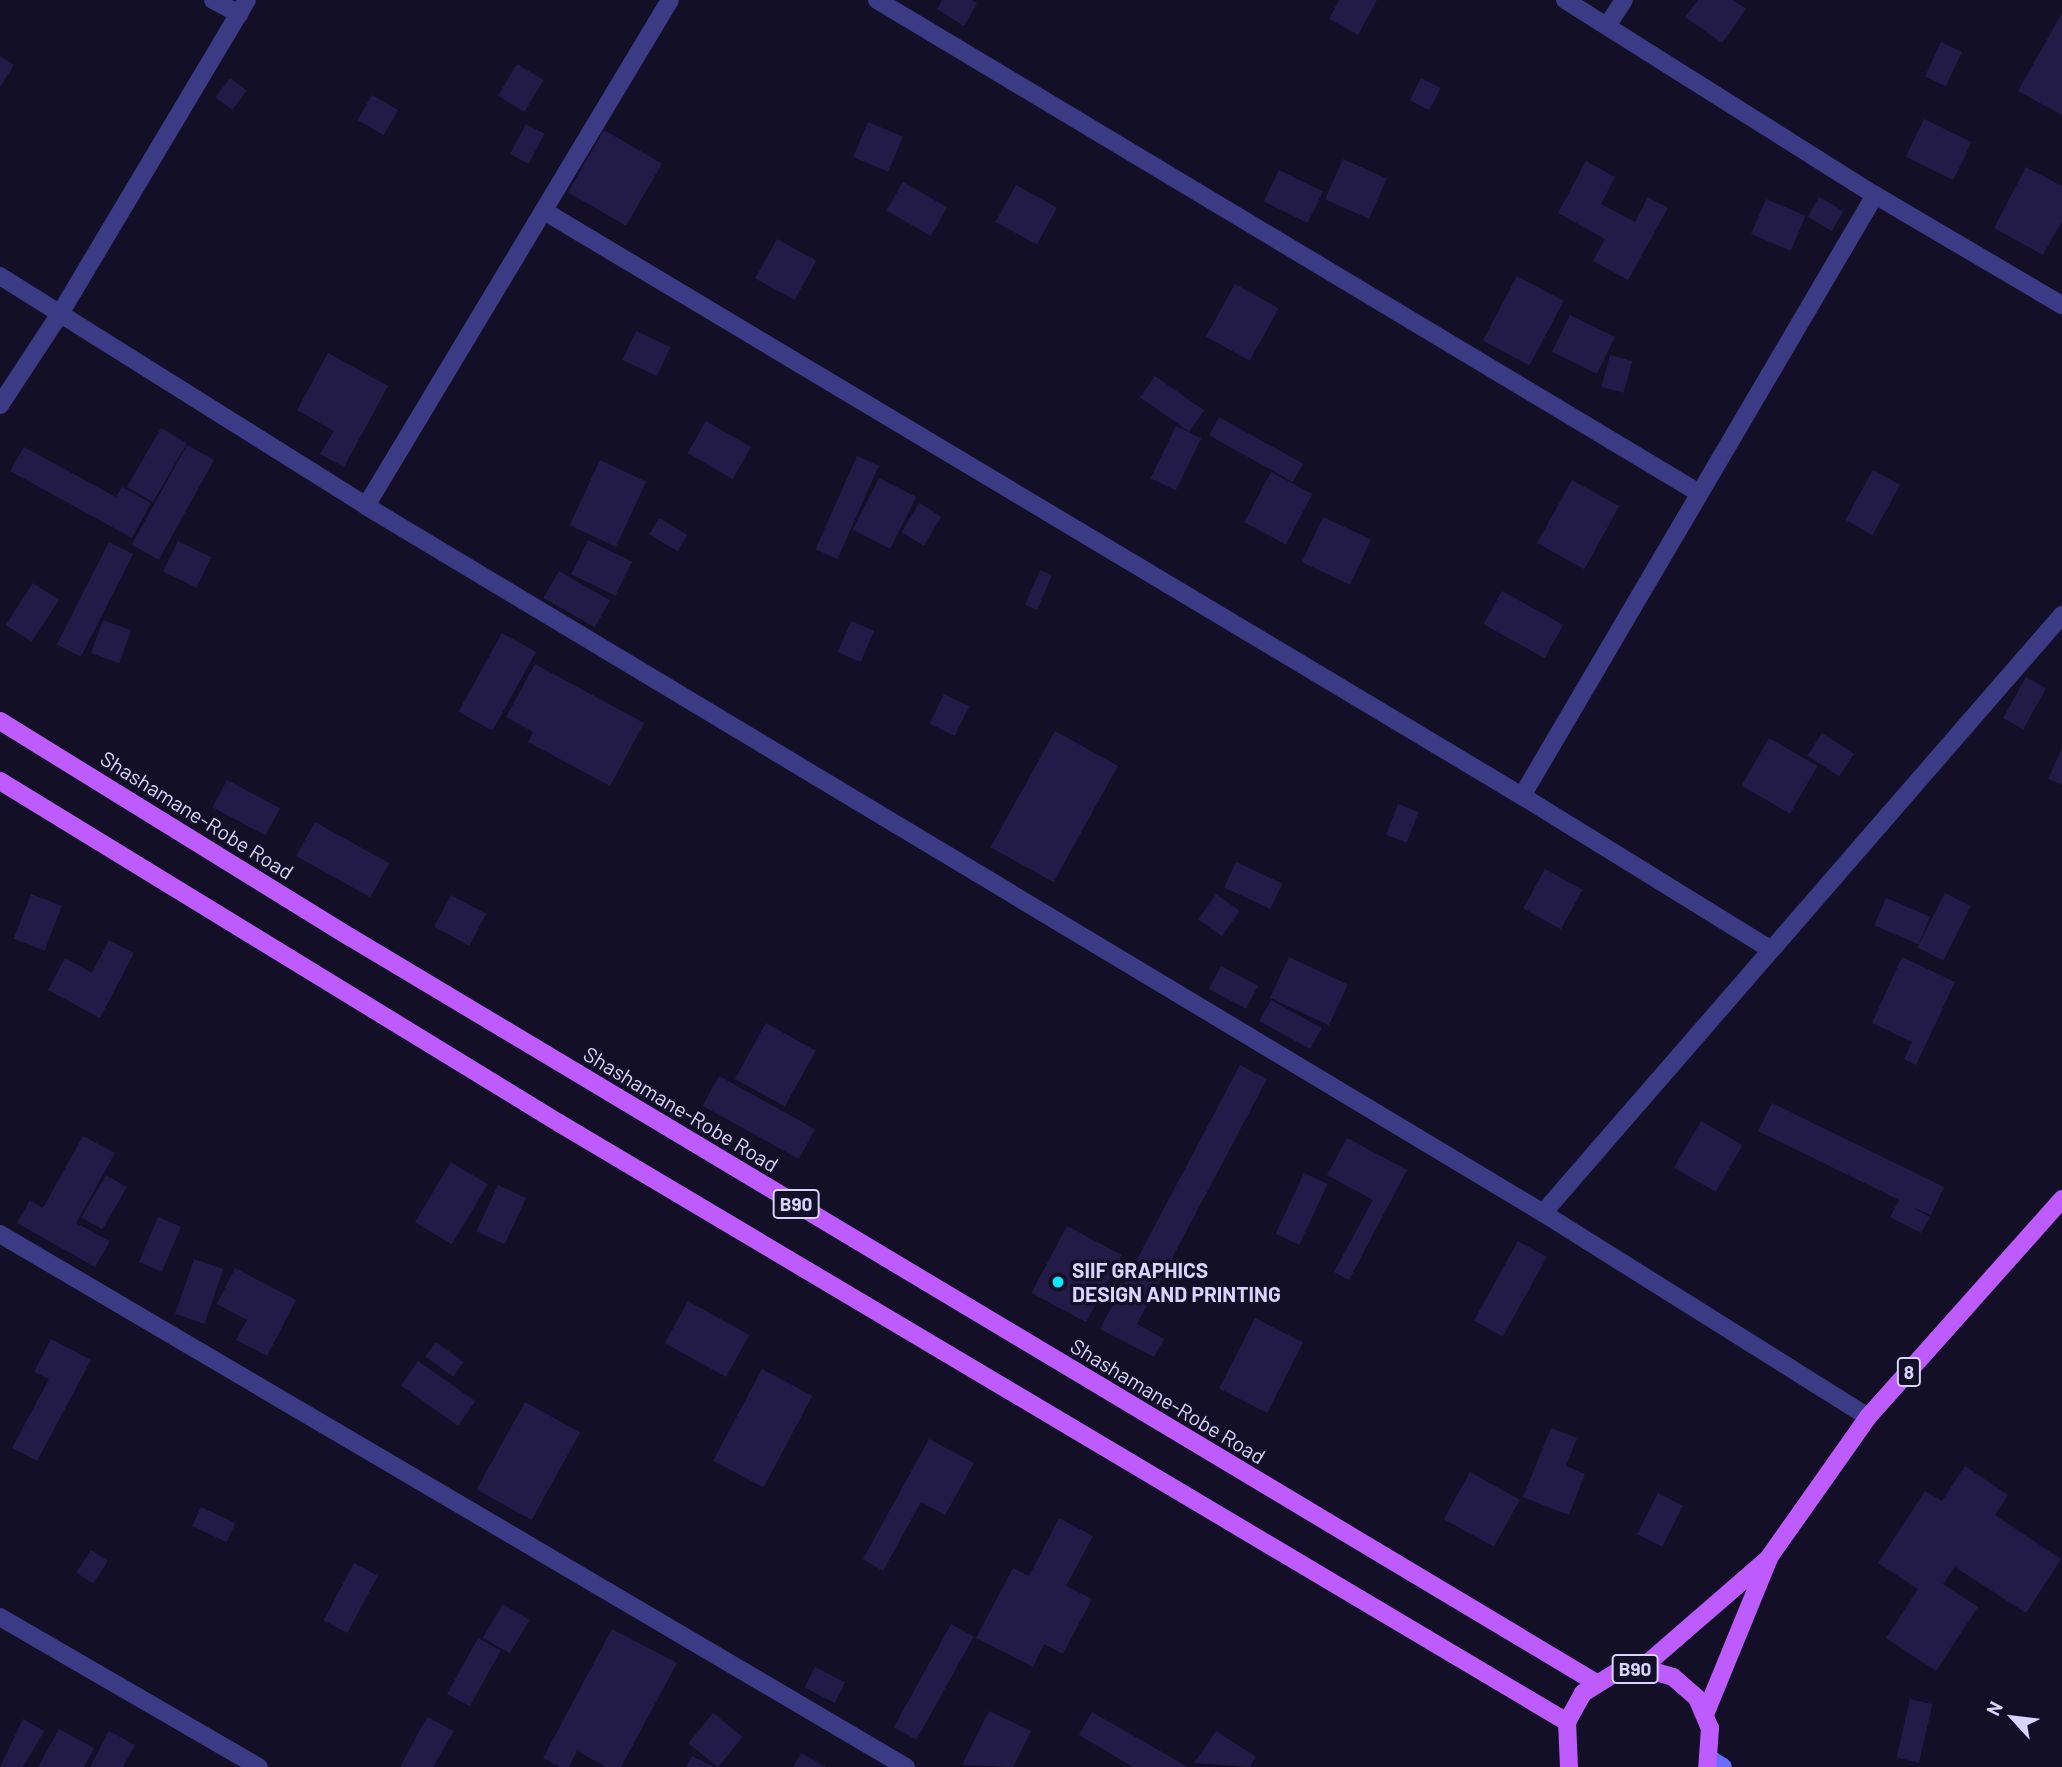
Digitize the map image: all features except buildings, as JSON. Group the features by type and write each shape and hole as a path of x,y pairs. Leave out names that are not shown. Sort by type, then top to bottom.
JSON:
{"main road":[{"name":"Shashamane-Robe Road","path":"0,721 350,937 1595,1682"},
{"name":"B90","path":"0,781 559,1123 1567,1722 1573,1707 1595,1682 1617,1672 1642,1668 1658,1671 1687,1686 1706,1712 1713,1764"},
{"name":"8","path":"1706,1712 1770,1556 1868,1418 2062,1199"},
{"name":"8","path":"1642,1668 1770,1556"},
{"path":"1567,1722 1564,1742 1569,1767"}],"street":[{"path":"0,405 61,312 243,7 213,0"},
{"path":"366,506 670,0"},
{"path":"877,0 1699,493"},
{"path":"1564,0 1875,195 2062,305"},
{"path":"1607,26 1624,0"},
{"path":"1522,796 1875,195"},
{"path":"544,211 1522,796 1771,950"},
{"path":"0,276 366,506 1543,1213 1868,1418"},
{"path":"1543,1213 2062,615"},
{"path":"0,1234 906,1767"},
{"path":"0,1617 259,1767"}],"place":[{"name":"SIIF GRAPHICS DESIGN AND PRINTING","path":"1058,1282"}]}
